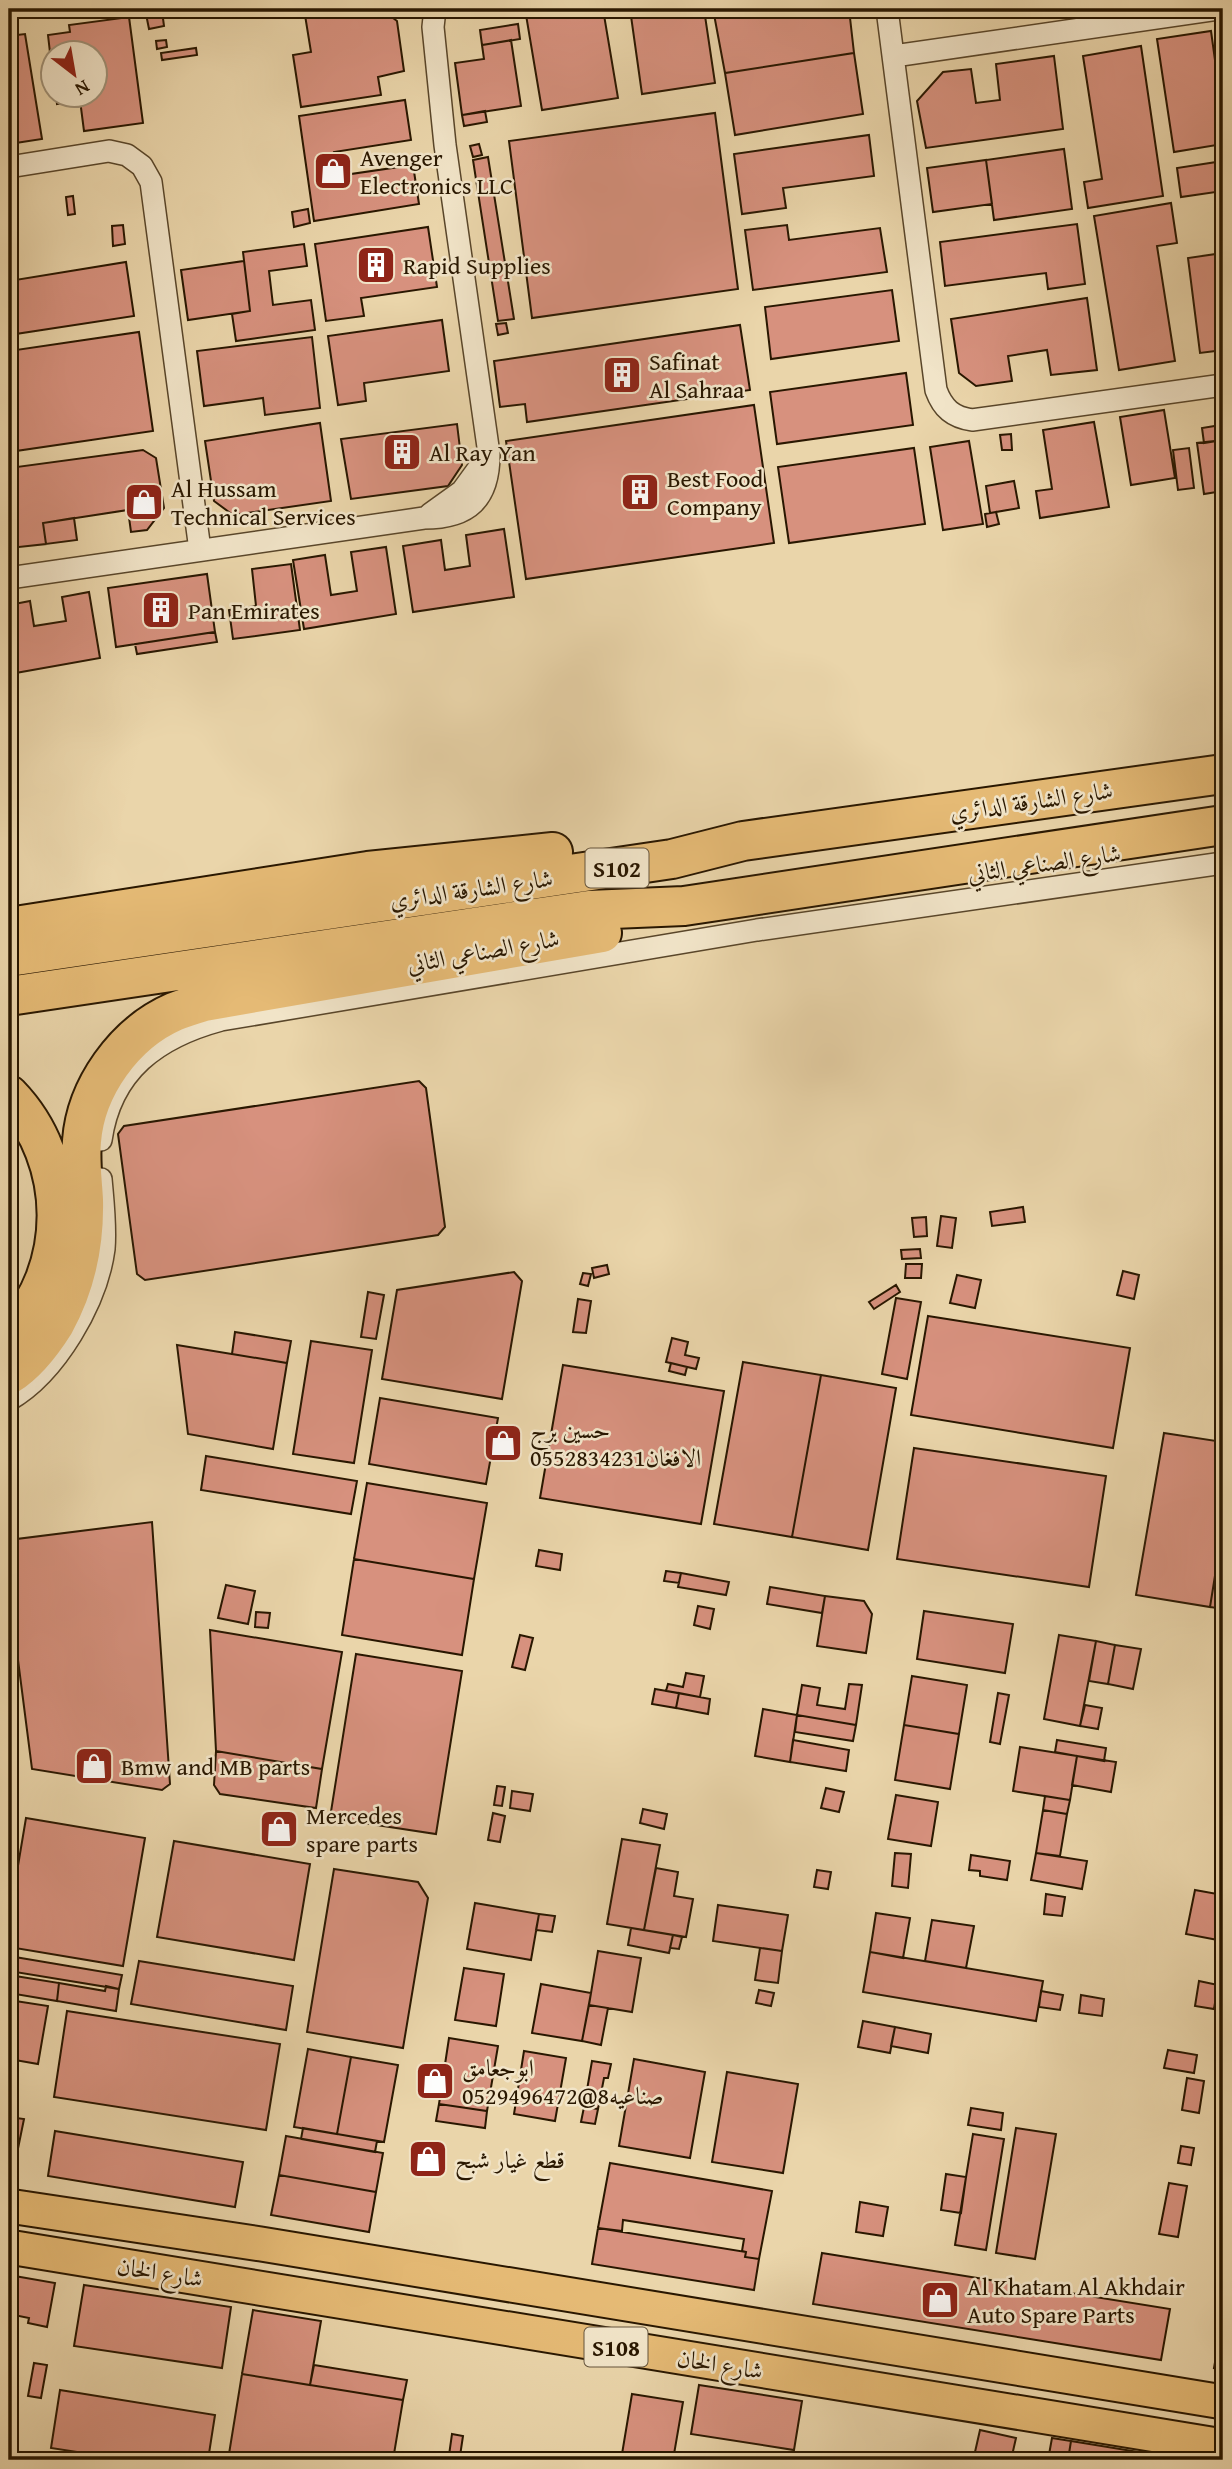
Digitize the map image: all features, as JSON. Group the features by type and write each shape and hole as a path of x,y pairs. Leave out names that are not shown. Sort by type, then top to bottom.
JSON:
{"highway":[{"name":"شارع الشارقة الدائري","path":"9,957 672,859 743,841 1223,774"},
{"name":"شارع الشارقة الدائري","path":"9,996 589,910 684,906 1223,825"},
{"path":"9,927 412,865 527,855 675,836 743,841"},
{"path":"9,1375 33,1355 49,1334 62,1311 78,1263 83,1239 82,1138 90,1103 115,1060 132,1041 152,1025 173,1012 204,1002 564,941 603,933 684,906"},
{"path":"9,1095 20,1106 38,1135 51,1166 57,1199 57,1221 50,1265 42,1286 19,1325 9,1335"}],"main road":[{"name":"شارع الخان","path":"9,2206 261,2244 1223,2402"},
{"name":"شارع الخان","path":"9,2247 1223,2446"}],"street":[{"path":"887,9 936,377 956,403 985,419 1223,385"},
{"path":"894,56 1218,9"},
{"path":"9,578 424,518 462,491 477,473 489,454 445,145 431,15"},
{"path":"9,167 90,155 126,172 141,185 152,201 200,550"},
{"name":"شارع الصناعي الثاني","path":"9,1400 40,1374 65,1343 85,1311 96,1282 104,1249 99,1154 111,1103 123,1080 140,1060 164,1041 192,1028 222,1020 757,930 1223,863"}],"building":[{"path":"304,9 381,9 397,21 404,71 378,77 381,95 301,107 293,55 311,52"},
{"path":"525,9 603,9 618,98 542,110"},
{"path":"630,9 704,9 715,83 642,94"},
{"path":"713,9 849,9 854,53 725,73"},
{"path":"162,11 164,26 149,29 146,14"},
{"path":"129,17 143,123 84,131 81,108 108,108 108,38 48,38 48,35 70,32 69,25"},
{"path":"518,24 520,39 482,45 480,30"},
{"path":"1211,31 1223,118 1223,144 1174,152 1157,39"},
{"path":"25,34 42,139 9,144 9,36"},
{"path":"166,40 167,47 157,49 156,41"},
{"path":"511,40 521,106 462,115 455,63 484,59 482,45"},
{"path":"1141,46 1163,196 1088,208 1084,182 1102,179 1083,56"},
{"path":"196,48 197,55 162,60 161,53"},
{"path":"854,53 863,114 735,135 725,73"},
{"path":"1054,56 1063,129 926,148 917,101 943,72 971,69 976,103 1000,100 996,64"},
{"path":"405,100 411,140 334,152 337,176 413,165 419,204 314,221 299,116"},
{"path":"485,111 487,122 464,126 462,115"},
{"path":"715,113 738,289 532,318 509,141"},
{"path":"869,135 874,176 783,188 786,208 742,214 734,154"},
{"path":"479,144 482,155 473,157 470,146"},
{"path":"1064,149 1072,209 994,220 986,160"},
{"path":"488,157 514,319 498,321 473,160"},
{"path":"986,160 992,204 933,212 927,168"},
{"path":"1223,161 1223,191 1181,197 1177,168"},
{"path":"73,196 75,214 68,215 66,197"},
{"path":"1171,203 1177,243 1157,246 1175,361 1119,370 1094,216"},
{"path":"308,209 310,223 294,227 292,212"},
{"path":"1077,224 1085,284 1048,289 1046,273 945,286 940,242"},
{"path":"123,225 125,244 113,246 112,226"},
{"path":"787,225 789,240 880,228 887,272 753,290 745,230"},
{"name":"Rapid Supplies","path":"428,227 437,287 361,298 364,316 326,321 315,244"},
{"path":"304,244 307,266 269,271 273,305 311,300 315,330 236,341 232,314 250,311 243,252"},
{"path":"1223,253 1223,350 1200,353 1188,258"},
{"path":"244,261 250,311 188,320 181,270"},
{"path":"126,262 134,316 9,335 9,281"},
{"path":"892,290 899,341 771,359 765,307"},
{"path":"1087,298 1097,370 1051,375 1047,350 1008,356 1012,381 976,386 959,373 951,319"},
{"path":"442,320 449,371 364,383 366,401 338,405 328,336"},
{"path":"506,323 508,333 498,335 496,324"},
{"name":"Safinat Al Sahraa","path":"740,325 750,390 527,422 525,404 500,407 494,361"},
{"path":"139,332 153,431 9,452 9,351"},
{"path":"312,337 320,408 265,415 263,398 204,406 197,351"},
{"path":"906,373 913,425 777,444 770,392"},
{"name":"Best Food Company","path":"754,405 774,543 526,579 506,441"},
{"path":"1164,410 1175,478 1131,485 1120,417"},
{"path":"1094,422 1109,507 1040,518 1036,491 1052,489 1043,430"},
{"path":"320,423 331,501 233,515 214,501 205,441"},
{"name":"Al Ray Yan","path":"457,424 462,465 448,486 351,499 341,439"},
{"path":"1221,425 1223,440 1204,443 1202,428"},
{"path":"1011,434 1012,450 1002,450 1000,435"},
{"path":"1223,440 1223,491 1204,494 1197,443"},
{"path":"969,441 983,524 943,530 930,447"},
{"path":"914,448 925,524 789,543 778,467"},
{"path":"1189,448 1194,488 1178,490 1173,450"},
{"path":"143,450 156,458 164,508 147,530 131,532 128,510 43,523 46,544 10,548 9,468"},
{"path":"1014,481 1019,508 990,513 986,486"},
{"path":"996,512 999,524 987,527 985,514"},
{"path":"74,518 77,540 46,544 43,523"},
{"path":"504,529 514,597 413,612 403,546 441,540 445,570 470,566 466,535"},
{"path":"386,547 396,614 304,629 293,560 325,555 331,595 357,591 351,552"},
{"path":"291,564 300,630 233,639 229,610 256,606 252,569"},
{"name":"Pan Emirates","path":"207,574 215,632 116,647 108,588"},
{"path":"89,592 100,658 10,674 9,605 30,601 34,626 66,621 62,597"},
{"path":"215,632 217,642 137,654 135,644"},
{"path":"419,1081 426,1088 445,1227 438,1235 145,1280 137,1274 118,1134 124,1126"},
{"path":"1023,1207 1025,1222 992,1226 990,1212"},
{"path":"941,1216 956,1218 952,1248 937,1246"},
{"path":"926,1217 927,1236 914,1237 912,1218"},
{"path":"920,1249 921,1258 902,1259 901,1250"},
{"path":"906,1264 922,1264 921,1278 905,1278"},
{"path":"607,1265 609,1274 594,1278 592,1268"},
{"path":"1123,1271 1139,1275 1134,1299 1117,1295"},
{"path":"514,1272 522,1281 502,1399 382,1379 397,1290"},
{"path":"583,1273 591,1274 588,1286 580,1284"},
{"path":"957,1275 981,1280 975,1308 950,1303"},
{"path":"896,1285 900,1292 874,1309 869,1302"},
{"path":"368,1292 384,1295 376,1339 361,1337"},
{"path":"896,1298 921,1302 907,1379 882,1374"},
{"path":"578,1299 591,1301 586,1333 573,1332"},
{"path":"928,1316 1130,1348 1113,1448 911,1415"},
{"path":"235,1332 291,1341 287,1363 232,1354"},
{"path":"672,1338 688,1342 685,1355 699,1358 696,1369 666,1362"},
{"path":"311,1341 372,1350 354,1463 293,1454"},
{"path":"177,1345 287,1363 273,1449 188,1434"},
{"path":"743,1362 821,1375 792,1537 714,1524"},
{"path":"671,1363 687,1367 685,1375 669,1371"},
{"path":"563,1365 724,1391 701,1524 540,1498"},
{"path":"821,1375 896,1388 868,1550 792,1537"},
{"path":"380,1398 498,1418 486,1484 369,1464"},
{"path":"1164,1433 1223,1442 1223,1526 1210,1607 1136,1595"},
{"path":"914,1448 1106,1476 1089,1587 897,1559"},
{"path":"206,1456 357,1481 351,1514 201,1490"},
{"path":"367,1483 487,1503 474,1579 354,1559"},
{"path":"152,1522 170,1784 162,1790 32,1769 9,1590 9,1540"},
{"path":"1223,1526 1223,1609 1210,1607"},
{"path":"539,1550 562,1554 560,1570 536,1566"},
{"path":"354,1559 474,1579 462,1655 342,1635"},
{"path":"666,1571 681,1573 679,1583 664,1581"},
{"path":"681,1573 729,1582 726,1595 678,1587"},
{"path":"226,1585 255,1591 248,1624 218,1618"},
{"path":"770,1587 825,1596 822,1613 767,1604"},
{"path":"825,1596 864,1601 872,1614 866,1653 817,1646"},
{"path":"698,1606 714,1609 710,1629 694,1625"},
{"path":"924,1611 1013,1624 1005,1673 917,1659"},
{"path":"256,1612 270,1613 268,1628 255,1627"},
{"path":"210,1630 342,1652 322,1769 216,1751"},
{"path":"520,1635 533,1638 525,1670 512,1667"},
{"path":"1059,1635 1096,1641 1080,1726 1044,1719"},
{"path":"1096,1641 1115,1645 1108,1684 1089,1681"},
{"path":"1115,1645 1141,1649 1133,1689 1108,1684"},
{"path":"356,1654 462,1671 436,1834 330,1818"},
{"path":"686,1673 704,1676 700,1697 666,1691 668,1684 683,1687"},
{"path":"912,1676 967,1685 959,1734 904,1725"},
{"path":"849,1684 862,1685 856,1725 797,1715 802,1685 820,1688 817,1705 845,1709"},
{"path":"655,1689 679,1693 676,1708 652,1704"},
{"path":"679,1693 710,1699 708,1714 676,1708"},
{"path":"998,1693 1009,1695 1000,1744 990,1742"},
{"path":"1085,1705 1102,1708 1098,1729 1080,1726"},
{"path":"763,1709 797,1715 790,1762 755,1756"},
{"path":"797,1715 856,1725 853,1741 795,1732"},
{"path":"904,1725 959,1734 950,1789 895,1780"},
{"path":"793,1740 849,1750 846,1771 790,1762"},
{"path":"1057,1740 1106,1748 1104,1761 1055,1752"},
{"path":"1020,1747 1077,1756 1070,1800 1013,1791"},
{"path":"216,1751 322,1769 316,1808 220,1794 214,1785"},
{"path":"1077,1756 1116,1762 1111,1792 1072,1785"},
{"path":"497,1786 505,1787 502,1806 494,1805"},
{"path":"826,1788 844,1792 839,1812 821,1808"},
{"path":"512,1791 533,1794 530,1811 510,1808"},
{"path":"896,1795 938,1802 931,1846 888,1839"},
{"path":"1045,1796 1070,1800 1067,1814 1043,1810"},
{"path":"643,1809 667,1814 664,1829 640,1823"},
{"path":"1043,1810 1067,1814 1060,1856 1036,1853"},
{"path":"493,1813 505,1816 500,1842 488,1840"},
{"path":"26,1818 145,1838 123,1966 9,1947 9,1919"},
{"path":"622,1839 660,1845 644,1930 607,1924"},
{"path":"174,1841 310,1864 294,1960 157,1937"},
{"path":"895,1853 911,1854 908,1888 892,1886"},
{"path":"1036,1853 1087,1861 1082,1889 1031,1880"},
{"path":"971,1855 1010,1861 1007,1880 980,1876 980,1871 969,1870"},
{"path":"656,1868 678,1872 674,1896 693,1899 686,1937 644,1930"},
{"path":"334,1869 418,1882 428,1898 403,2048 307,2032"},
{"path":"817,1870 831,1872 828,1889 814,1887"},
{"path":"1195,1890 1223,1895 1223,1941 1186,1934"},
{"path":"1046,1894 1065,1897 1062,1916 1044,1914"},
{"path":"475,1903 539,1914 531,1960 467,1949"},
{"path":"718,1905 788,1915 782,1951 713,1941"},
{"path":"876,1913 910,1918 903,1958 870,1952"},
{"path":"539,1914 555,1916 552,1932 536,1930"},
{"path":"932,1920 974,1926 966,1968 925,1961"},
{"path":"631,1928 673,1935 669,1953 628,1945"},
{"path":"673,1935 682,1937 679,1949 670,1948"},
{"path":"760,1948 782,1951 778,1983 755,1980"},
{"path":"598,1951 641,1958 632,2012 589,2005"},
{"path":"870,1952 1043,1981 1036,2021 863,1992"},
{"path":"9,1956 122,1975 119,1989 9,1971"},
{"path":"139,1961 293,1986 286,2030 131,2004"},
{"path":"464,1968 504,1974 496,2026 455,2020"},
{"path":"9,1975 59,1983 57,2001 9,1993"},
{"path":"1199,1981 1218,1985 1214,2009 1195,2006"},
{"path":"59,1983 105,1991 106,1986 119,1989 116,2011 57,2001"},
{"path":"541,1984 591,1993 582,2041 532,2033"},
{"path":"759,1990 774,1993 771,2006 756,2003"},
{"path":"1041,1991 1063,1995 1060,2010 1039,2007"},
{"path":"1081,1995 1104,1999 1102,2016 1079,2013"},
{"path":"9,2000 48,2006 38,2064 9,2059"},
{"path":"589,2005 608,2008 601,2045 582,2041"},
{"path":"67,2011 280,2044 266,2130 54,2097"},
{"path":"863,2021 895,2027 890,2053 858,2047"},
{"path":"895,2027 931,2034 928,2053 891,2046"},
{"path":"449,2038 498,2046 487,2111 439,2104"},
{"path":"308,2049 351,2057 337,2134 294,2127"},
{"path":"1168,2050 1197,2055 1194,2073 1164,2068"},
{"path":"524,2051 566,2058 555,2121 514,2114"},
{"path":"351,2057 398,2065 384,2142 337,2134"},
{"path":"634,2059 705,2072 690,2158 619,2146"},
{"path":"592,2061 611,2064 608,2078 604,2078 598,2109 584,2107"},
{"path":"727,2072 798,2084 783,2173 712,2162"},
{"path":"1187,2078 1204,2081 1199,2113 1182,2110"},
{"path":"439,2104 487,2111 485,2128 436,2121"},
{"path":"584,2107 598,2109 595,2124 581,2122"},
{"path":"971,2108 1003,2113 1001,2130 968,2125"},
{"path":"9,2117 24,2119 13,2173 9,2173"},
{"path":"303,2128 377,2141 375,2152 301,2139"},
{"path":"1016,2128 1056,2134 1035,2259 996,2253"},
{"path":"55,2131 243,2162 235,2207 48,2176"},
{"path":"973,2134 1004,2139 986,2250 955,2245"},
{"path":"286,2136 383,2153 376,2192 279,2175"},
{"path":"1181,2146 1194,2148 1191,2165 1178,2163"},
{"path":"610,2163 772,2191 759,2259 745,2257 746,2252 742,2251 744,2239 623,2220 622,2231 598,2228"},
{"path":"946,2174 966,2177 961,2213 941,2210"},
{"path":"279,2175 376,2192 369,2232 271,2215"},
{"path":"1169,2183 1187,2186 1178,2237 1159,2234"},
{"path":"860,2202 888,2207 883,2236 856,2232"},
{"path":"598,2228 746,2252 745,2257 759,2259 754,2290 592,2264"},
{"path":"822,2253 1170,2309 1161,2360 813,2304"},
{"path":"9,2275 55,2283 47,2327 28,2323 29,2318 9,2314"},
{"path":"84,2285 231,2307 222,2368 74,2346"},
{"path":"253,2310 321,2321 310,2385 242,2374"},
{"path":"1223,2316 1223,2369 1214,2368"},
{"path":"34,2363 47,2365 41,2398 28,2396"},
{"path":"314,2365 407,2380 403,2400 310,2385"},
{"path":"242,2374 403,2400 393,2460 228,2460"},
{"path":"699,2385 802,2401 794,2450 691,2434"},
{"path":"60,2390 215,2415 208,2460 129,2460 51,2448"},
{"path":"632,2394 683,2402 673,2460 621,2460"},
{"path":"980,2430 1016,2438 1011,2460 975,2452"},
{"path":"452,2434 463,2436 460,2456 449,2455"},
{"path":"1052,2438 1071,2441 1068,2460 1048,2460"},
{"path":"1071,2441 1169,2457 1168,2460 1068,2460"}],"place":[{"name":"Avenger Electronics LLC","path":"333,171"},
{"name":"Rapid Supplies","path":"376,265"},
{"name":"Safinat Al Sahraa","path":"622,375"},
{"name":"Al Ray Yan","path":"402,452"},
{"name":"Best Food Company","path":"640,492"},
{"name":"Al Hussam Technical Services","path":"144,502"},
{"name":"Pan Emirates","path":"161,610"},
{"name":"حسين برج الافغان0552834231","path":"503,1443"},
{"name":"Bmw and MB parts","path":"94,1766"},
{"name":"Mercedes spare parts","path":"279,1829"},
{"name":"ابوجعامق صناعيه8@0529496472","path":"435,2081"},
{"name":"قطع غيار شبح","path":"428,2159"},
{"name":"Al Khatam Al Akhdair Auto Spare Parts","path":"940,2300"}]}
